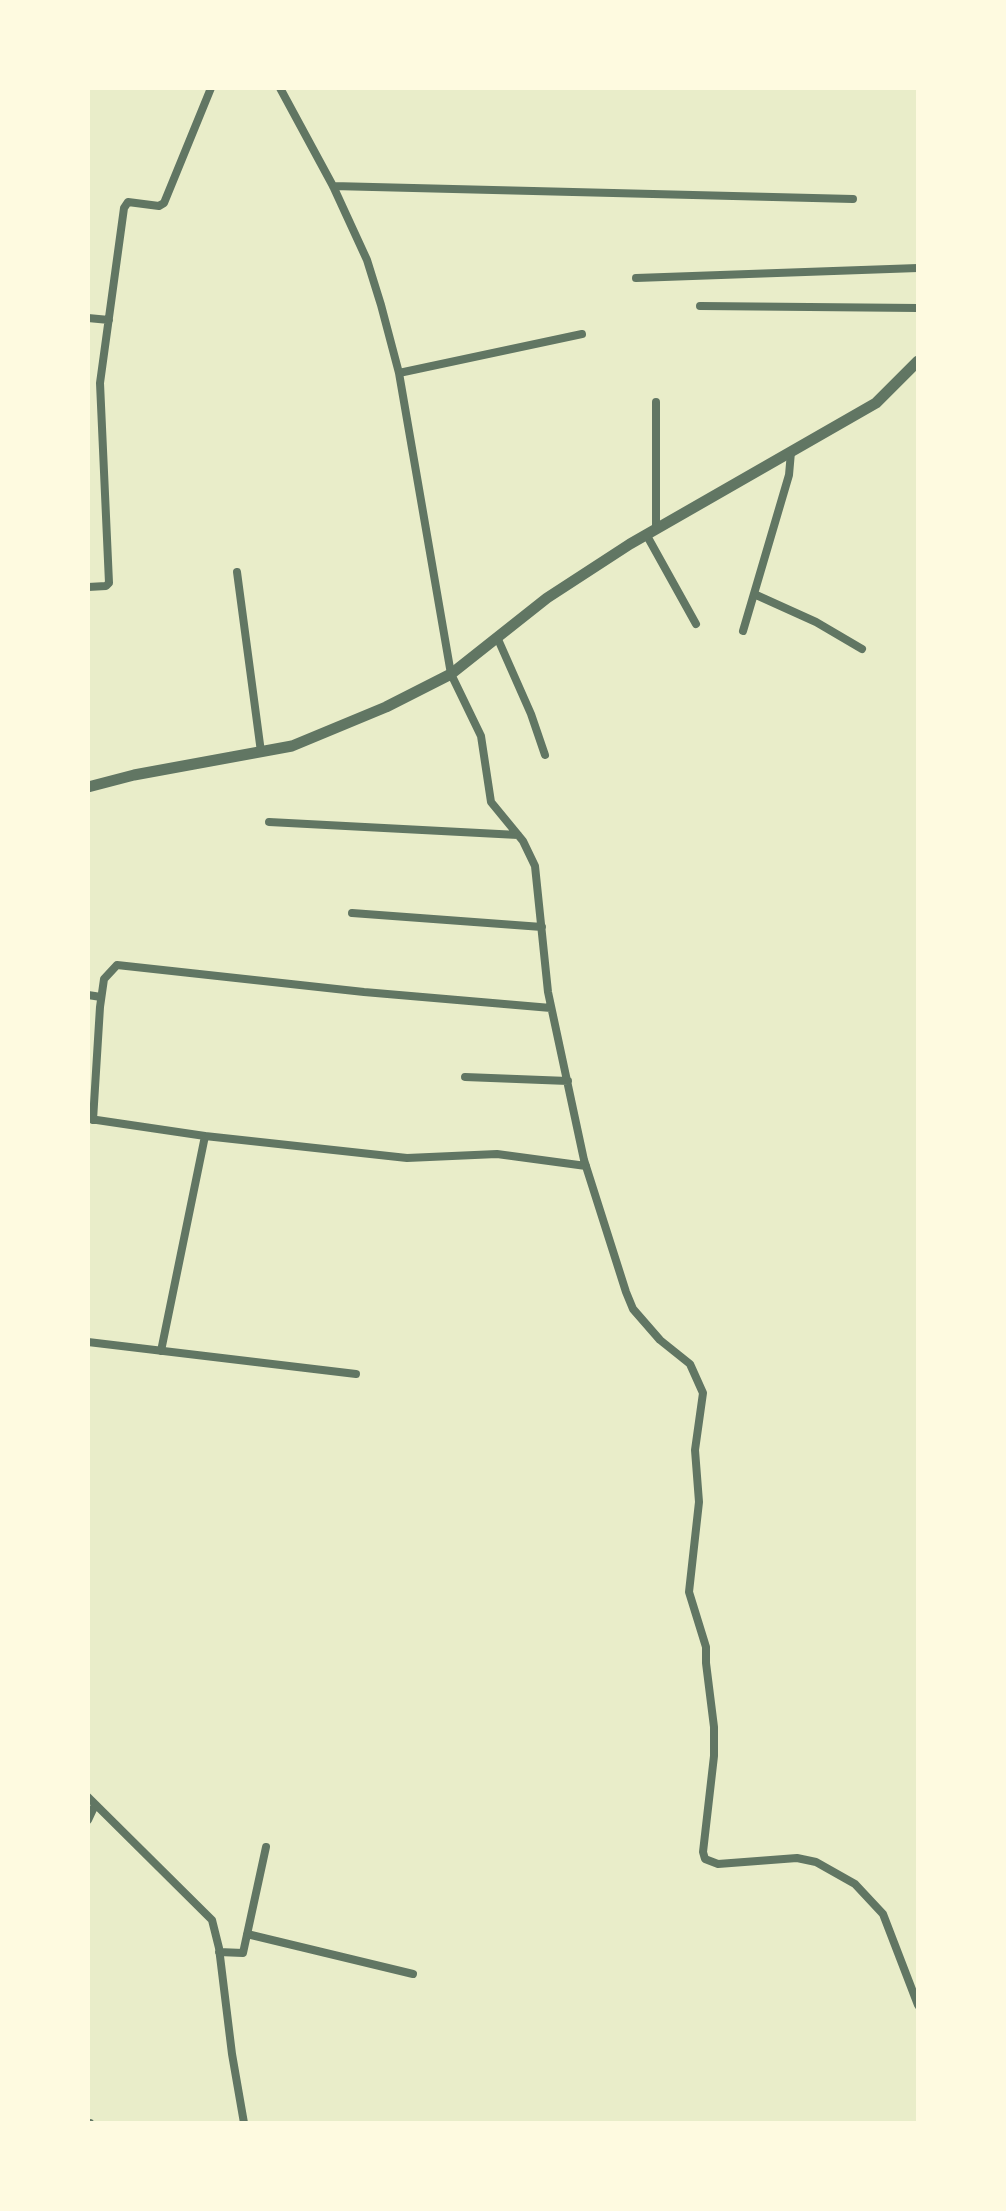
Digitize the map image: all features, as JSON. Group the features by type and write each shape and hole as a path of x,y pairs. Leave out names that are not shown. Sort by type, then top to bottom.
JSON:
{"street":[{"path":"88,587 109,583 100,383 124,208 128,202 159,206 164,203 211,88"},
{"path":"280,88 333,186 367,260 399,373 451,674 481,736 491,802 518,835 535,866 551,1008 586,1166 633,1309 660,1340 690,1364 703,1393 695,1450 699,1502 689,1592 706,1647 714,1727 714,1756 703,1852 705,1859 718,1864 797,1858 816,1862 855,1884 883,1914 918,2005"},
{"path":"333,186 853,199"},
{"path":"636,278 918,268"},
{"path":"700,306 918,308"},
{"path":"88,318 109,320"},
{"path":"399,373 582,334"},
{"path":"88,787 134,775 292,746 386,707 451,674 547,598 651,531 876,403 918,361"},
{"path":"88,381 100,383"},
{"path":"656,402 651,531 696,624"},
{"path":"743,631 789,475 791,452"},
{"path":"237,572 261,752"},
{"path":"754,594 816,622 862,649"},
{"path":"497,637 531,714 545,755"},
{"path":"269,822 518,835"},
{"path":"352,913 542,927"},
{"path":"551,1008 350,991 117,965 104,979 90,1119 205,1136 407,1158 497,1154 586,1166"},
{"path":"88,995 101,997"},
{"path":"465,1077 568,1081"},
{"path":"161,1351 205,1136"},
{"path":"88,1342 356,1374"},
{"path":"88,1797 212,1920 244,2123"},
{"path":"88,1820 95,1805"},
{"path":"219,1952 243,1953 266,1847"},
{"path":"247,1934 413,1974"}]}
